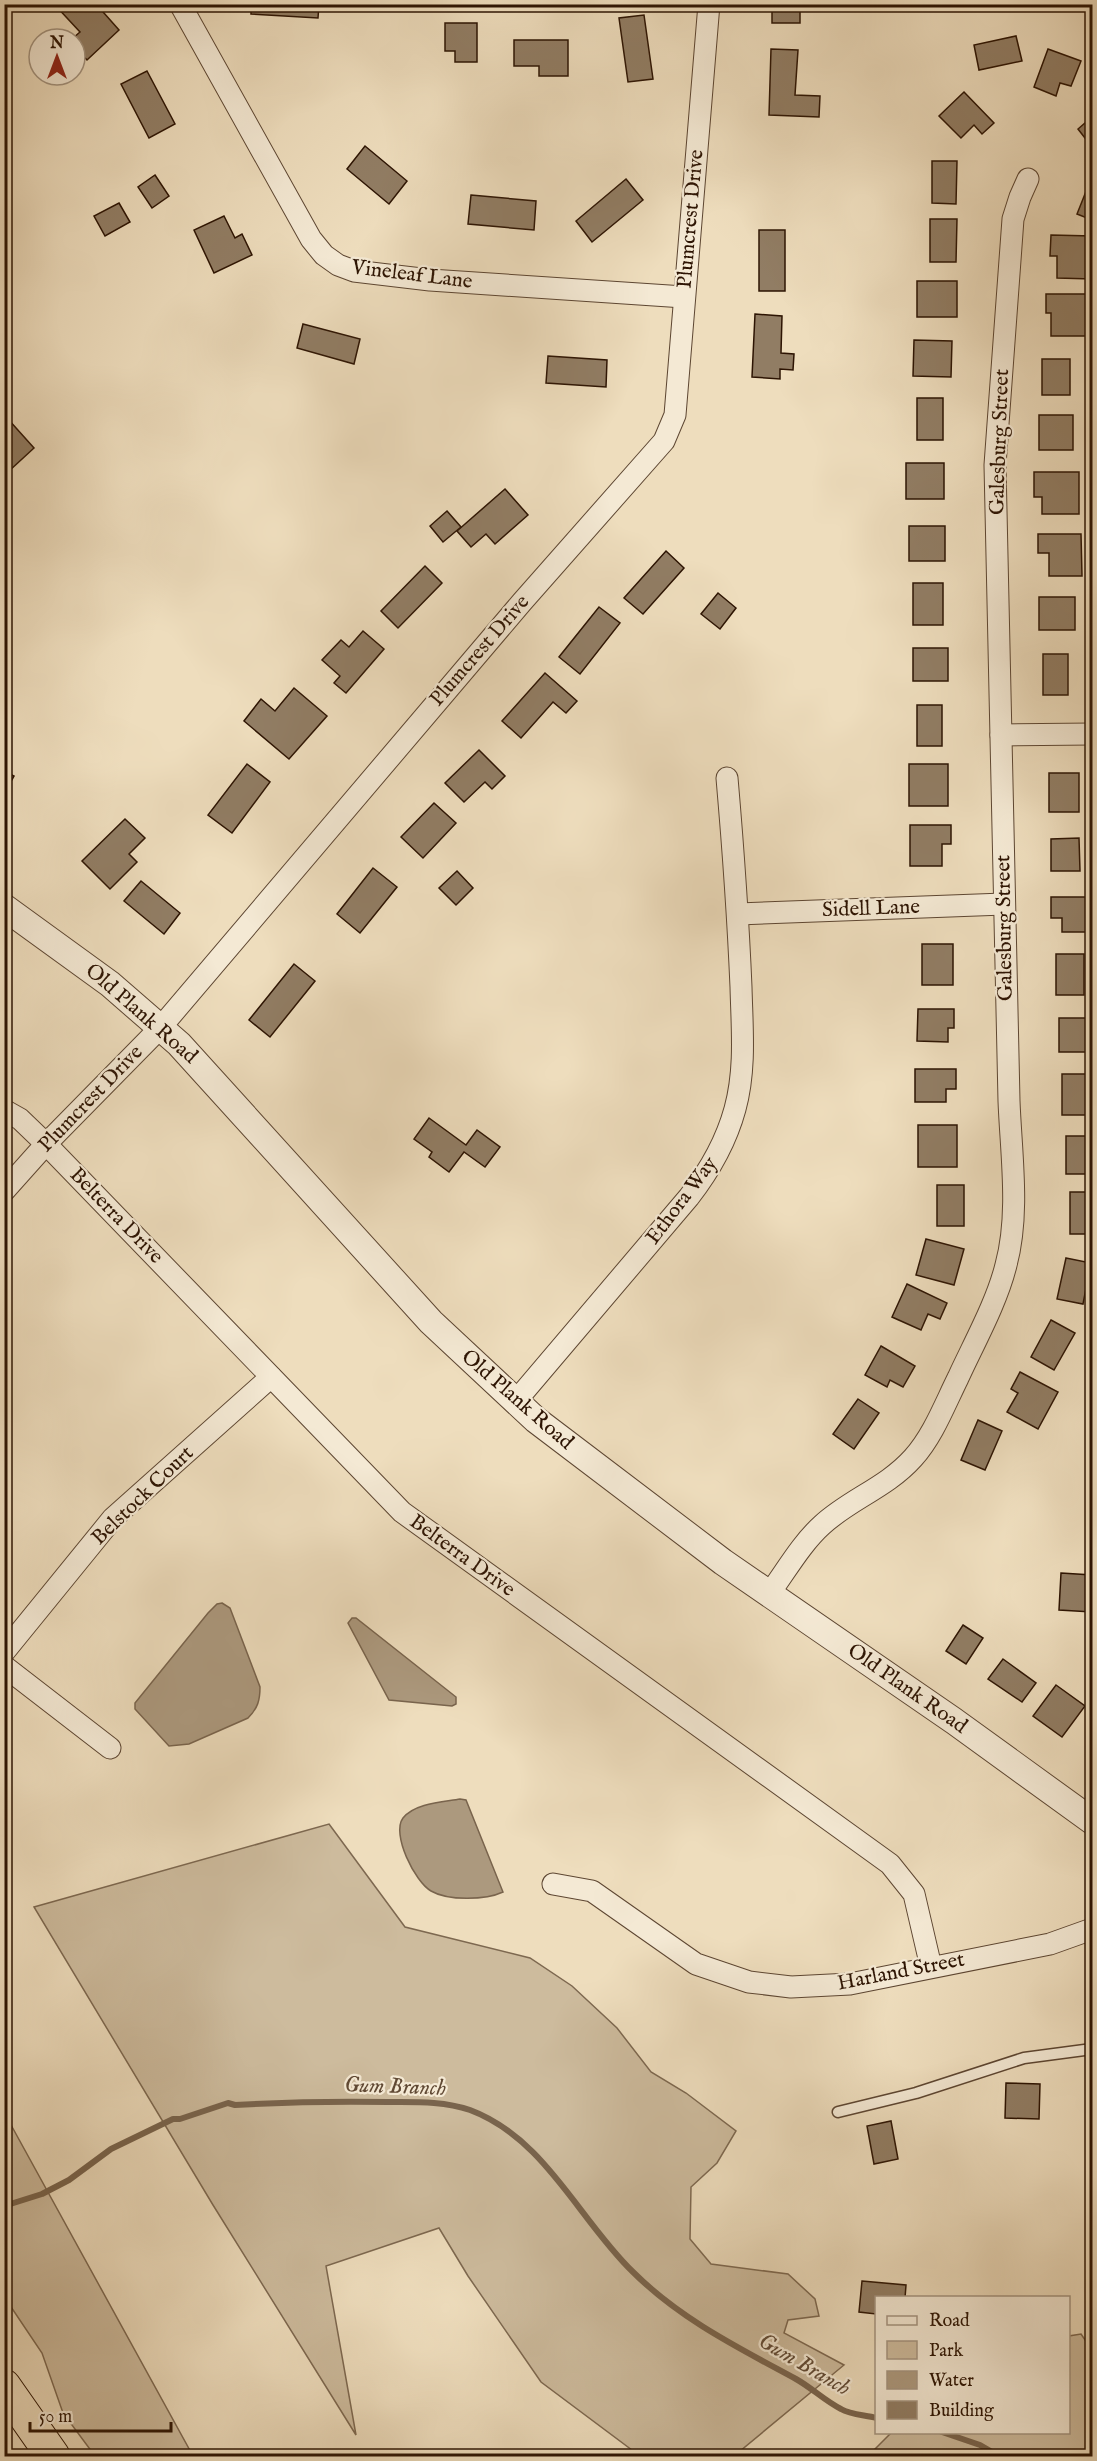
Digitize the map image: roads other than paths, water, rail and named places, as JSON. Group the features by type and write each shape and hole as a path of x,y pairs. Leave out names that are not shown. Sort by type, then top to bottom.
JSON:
{"highway":[{"path":"4,2386 53,2457"}],"street":[{"name":"Vineleaf Lane","path":"180,4 311,239 324,255 338,265 354,271 430,280 684,297"},
{"name":"Plumcrest Drive","path":"4,1191 46,1144 161,1027 522,602 664,441 675,415 709,4"},
{"name":"Galesburg Street","path":"769,1594 807,1541 822,1525 897,1474 915,1455 940,1415 1006,1265 1011,1233 1013,1181 1004,904 995,465 1013,219 1028,179"},
{"path":"1001,735 1092,734"},
{"name":"Ethora Way","path":"515,1402 689,1197 713,1164 736,1108 742,1066 738,914 728,778"},
{"name":"Sidell Lane","path":"738,914 1004,904"},
{"name":"Old Plank Road","path":"4,907 110,984 161,1027 210,1077 431,1322 515,1402 646,1506 954,1721 1092,1821"},
{"name":"Belterra Drive","path":"4,1110 20,1119 46,1144 402,1512 890,1864 914,1894 931,1967"},
{"name":"Belstock Court","path":"4,1652 113,1518 271,1377"},
{"path":"4,1666 110,1748"},
{"name":"Harland Street","path":"553,1884 592,1891 696,1964 749,1982 791,1987 850,1984 1050,1944 1092,1929"}],"lane":[{"path":"838,2112 916,2093 1024,2058 1092,2049"}],"water":[{"path":"222,1603 230,1608 260,1687 258,1704 248,1718 189,1744 169,1746 135,1709 135,1703 208,1613 217,1604"},
{"path":"352,1618 356,1618 456,1697 456,1704 452,1706 389,1700 348,1623"},
{"path":"460,1799 466,1800 503,1892 496,1895 457,1898 438,1894 431,1891 418,1878 406,1857 400,1835 403,1818 422,1806"}],"waterway":[{"name":"Gum Branch","path":"4,2206 42,2194 69,2180 111,2149 173,2119 180,2119 228,2103 235,2105 420,2102 460,2107 496,2123 520,2140 559,2182 595,2229 633,2272 670,2304 711,2332 802,2383 835,2406 849,2413 875,2418"},
{"name":"Gum Branch","path":"948,2434 980,2445 999,2456"}]}
